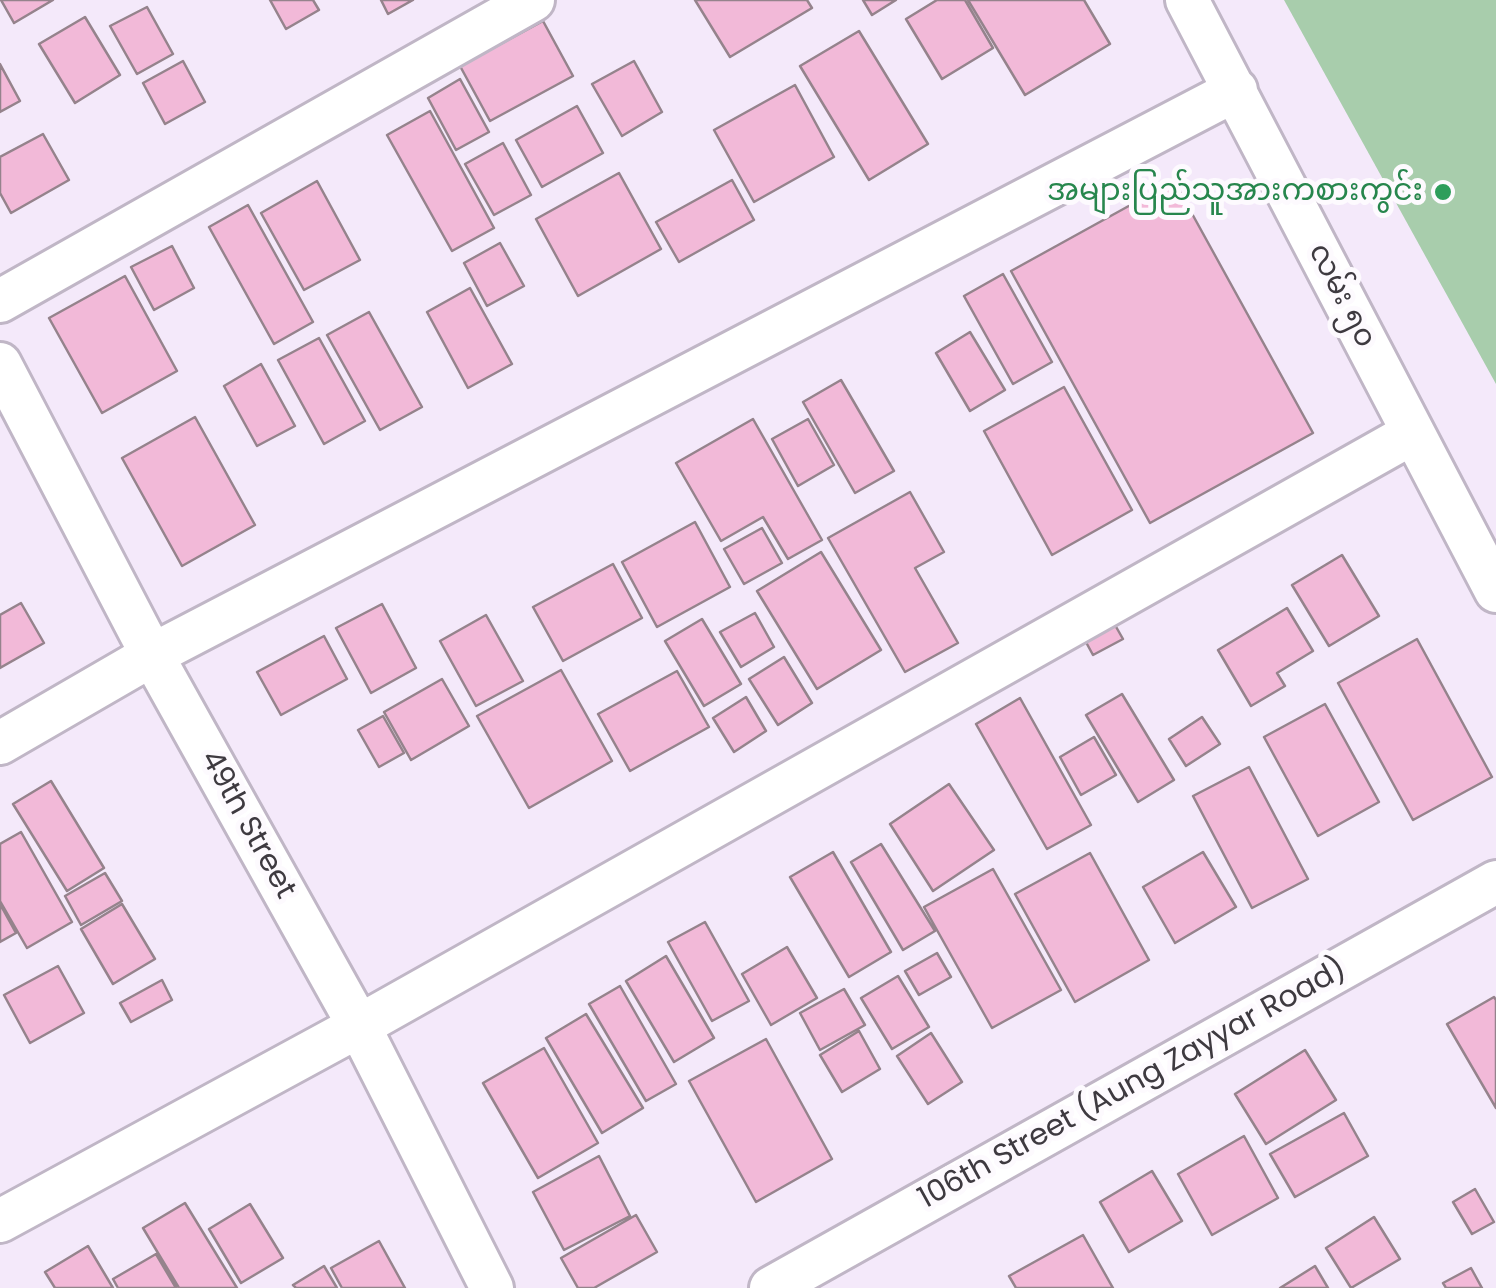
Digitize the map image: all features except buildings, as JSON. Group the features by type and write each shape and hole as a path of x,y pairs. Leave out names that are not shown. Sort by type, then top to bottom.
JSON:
{"street":[{"path":"0,301 533,0"},
{"name":"လမ်း ၅၀","path":"1187,0 1496,591"},
{"path":"0,743 152,655 1236,90"},
{"name":"49th Street","path":"0,364 152,655 359,1026 492,1288"},
{"path":"0,1221 359,1026 1411,434"},
{"name":"106th Street (Aung Zayyar Road)","path":"771,1288 1496,882"}],"green space":[{"name":"အများပြည်သူအားကစားကွင်း","path":"1284,0 1496,0 1496,384"}],"place":[{"name":"အများပြည်သူအားကစားကွင်း","path":"1443,192"}]}
